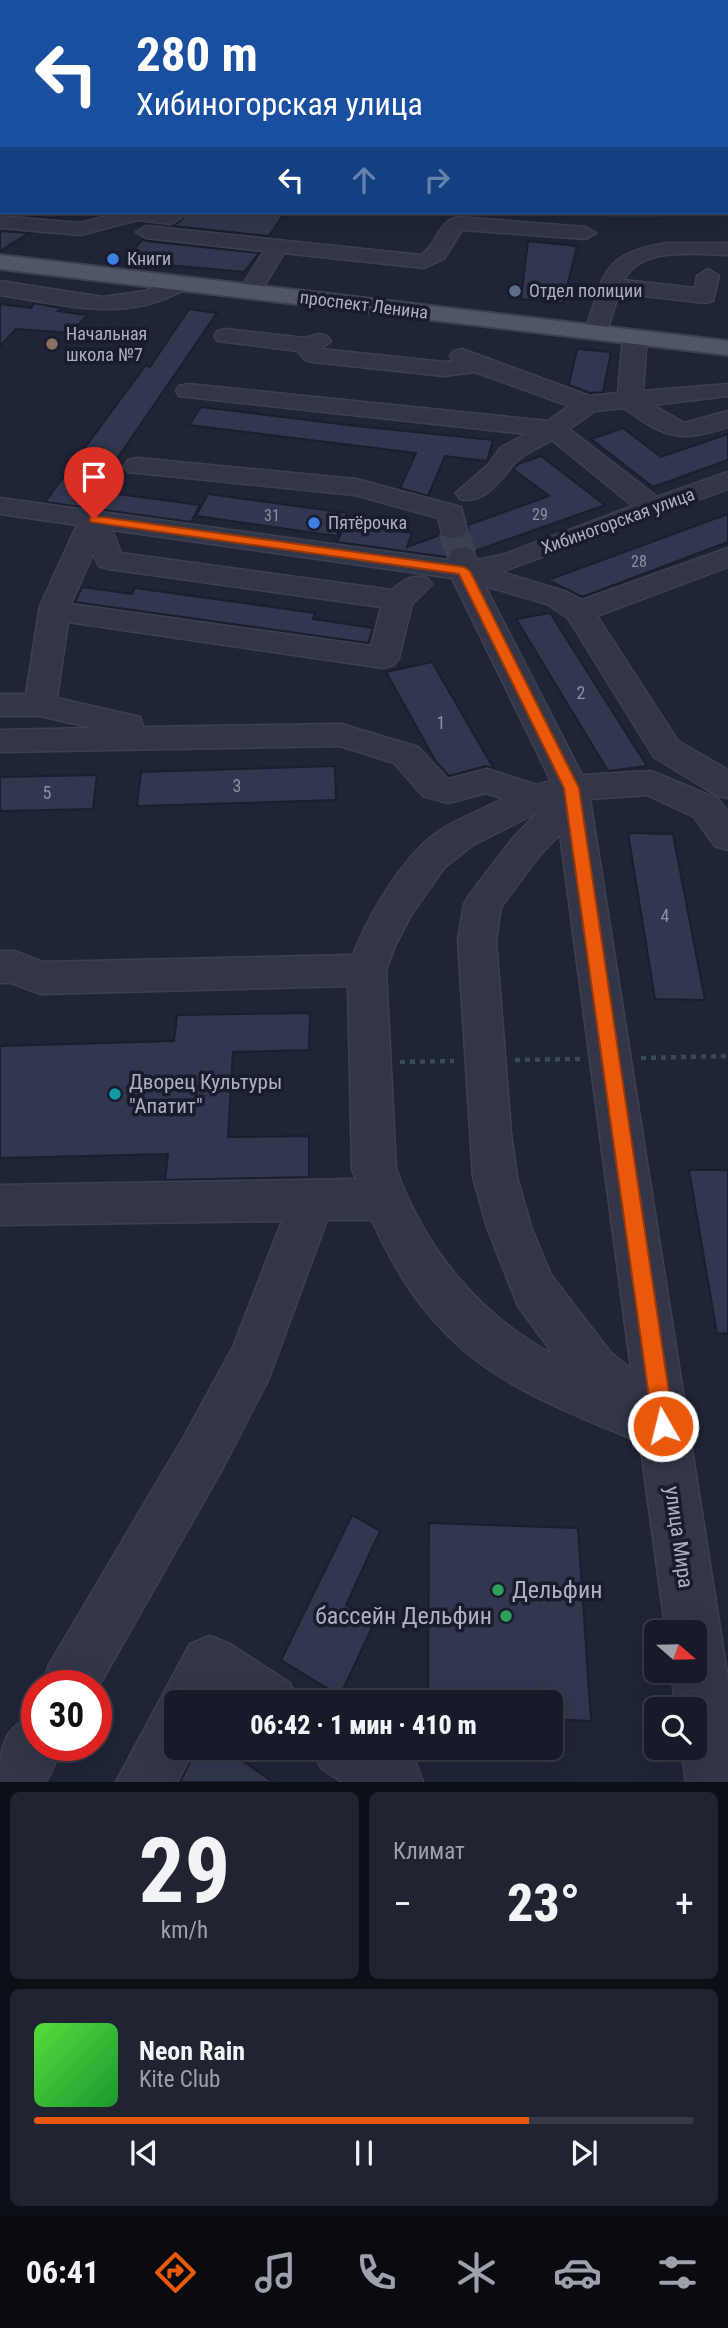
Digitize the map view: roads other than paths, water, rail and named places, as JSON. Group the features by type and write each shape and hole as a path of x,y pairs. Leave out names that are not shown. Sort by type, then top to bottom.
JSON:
{"main road":[{"name":"проспект Ленина","path":"0,262 728,348"}],"street":[{"path":"0,222 91,228 136,214 374,240"},
{"path":"146,232 424,262 439,255 452,226 458,223 586,233"},
{"path":"250,291 278,246"},
{"path":"597,332 615,274 624,266 653,252 671,248 728,249"},
{"path":"612,286 705,296 708,276"},
{"path":"0,289 103,304 150,297 181,284"},
{"path":"331,301 315,340 313,355 444,369 467,357 587,404 723,390"},
{"path":"467,357 468,317"},
{"path":"226,336 315,340"},
{"path":"630,400 635,337"},
{"path":"188,391 553,429 653,508"},
{"path":"630,400 672,430 689,432 728,419"},
{"path":"470,493 497,471 509,454 553,429 587,404"},
{"name":"улица Мира","path":"137,466 356,487 450,513 458,563 554,793 612,1058 691,1620"},
{"name":"Хибиногорская улица","path":"458,563 509,562 726,483"},
{"path":"0,506 458,563 557,597 579,612"},
{"path":"94,519 109,560 398,600 458,563"},
{"path":"40,705 55,611 94,519"},
{"path":"55,611 383,658 398,600"},
{"path":"0,705 40,705 181,737"},
{"path":"0,741 296,734 349,737 406,755 435,787 448,791 487,781 554,793 651,783 706,808 728,837"},
{"path":"554,793 460,836 432,857 398,905 376,945 367,970 374,1169 383,1199 439,1291 498,1349 545,1377 663,1426"},
{"path":"554,793 550,822 526,847 483,904 477,940 495,1177 509,1227 534,1290 594,1370 663,1426"},
{"path":"0,967 14,967 41,978 367,970"},
{"path":"0,1205 383,1199"},
{"path":"78,1670 203,1453 252,1361 312,1200"},
{"path":"196,1690 210,1664 250,1690"},
{"path":"701,1684 715,1782"},
{"path":"145,1782 164,1748"},
{"path":"360,1760 394,1782"},
{"path":"13,1782 26,1761"}],"lane":[{"path":"728,557 579,612 666,750 728,786"}],"tunnel":[{"path":"453,530 462,556"}],"place":[{"name":"Книги","path":"113,259"},
{"name":"Отдел полиции","path":"515,291"},
{"name":"Начальная школа №7","path":"52,344"},
{"name":"Пятёрочка","path":"314,523"},
{"name":"Дворец Культуры \"Апатит\"","path":"115,1094"},
{"name":"Дельфин","path":"498,1590"},
{"name":"бассейн Дельфин","path":"506,1616"}]}
